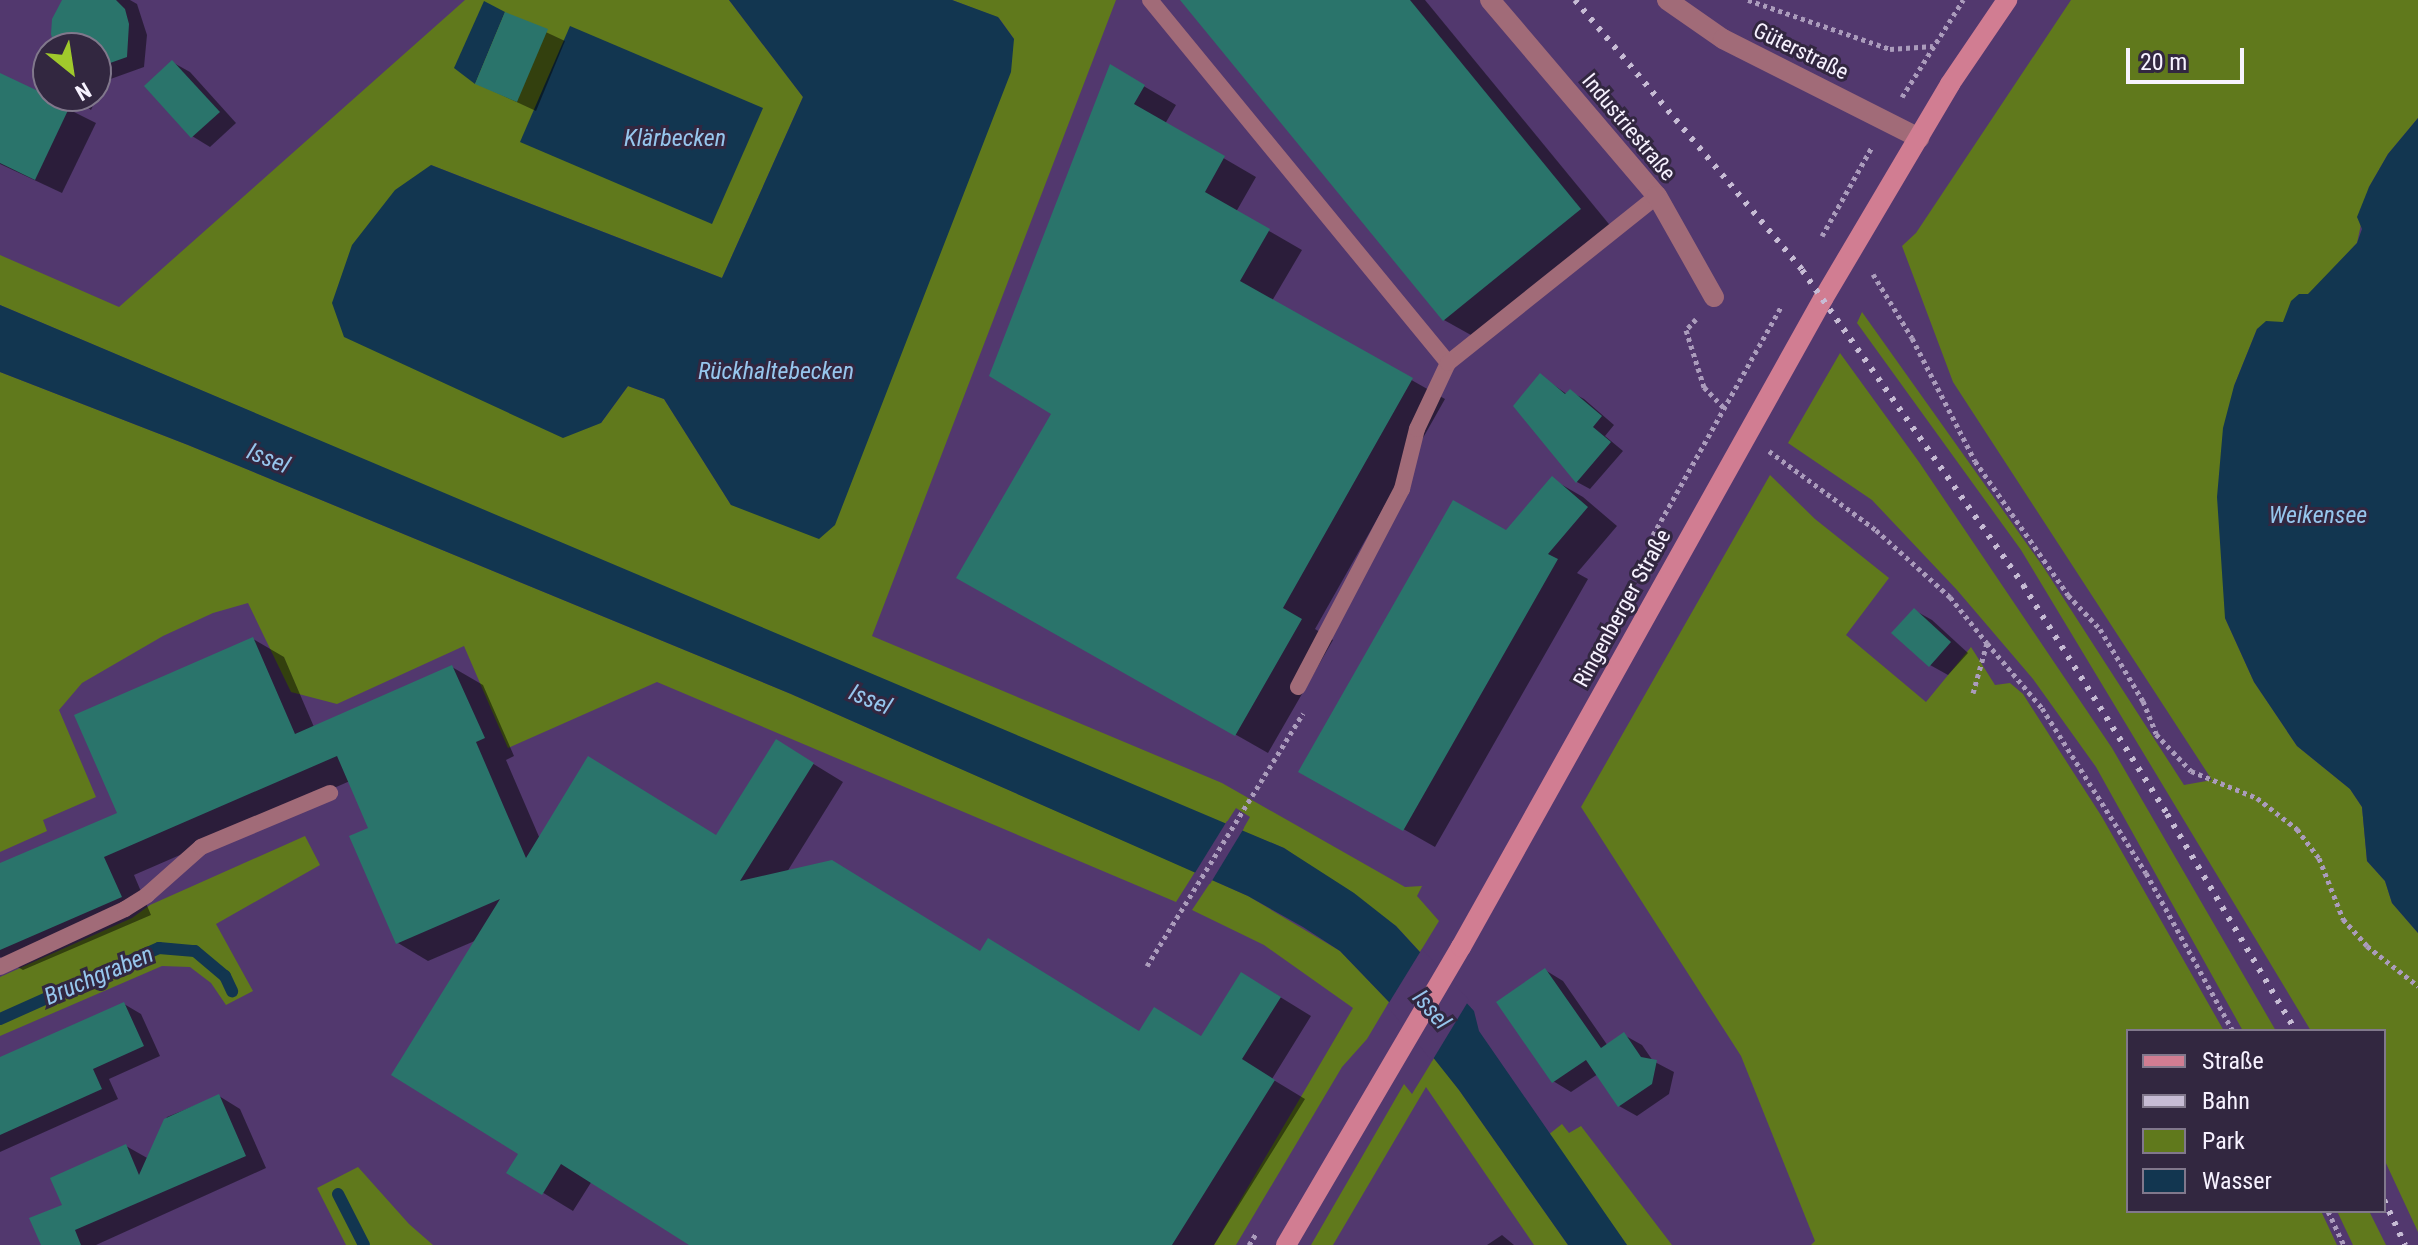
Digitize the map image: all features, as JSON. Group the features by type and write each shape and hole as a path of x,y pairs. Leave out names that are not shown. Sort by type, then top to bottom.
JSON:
{"main road":[{"name":"Ringenberger Straße","path":"1286,1245 1461,947 1748,429 1950,84 2007,0"}],"street":[{"name":"Industriestraße","path":"1490,0 1657,196 1714,297"},
{"name":"Güterstraße","path":"1667,0 1723,39 1919,138"}],"lane":[{"path":"1150,0 1448,363"},
{"path":"1298,687 1402,489 1417,429 1448,363 1657,196"},
{"path":"0,967 125,909 147,895 201,847 330,793"}],"path":[{"path":"1748,0 1890,49 1934,46 1963,0"},
{"path":"1854,247 1891,300 1975,461 2068,595 2100,629 2143,701 2156,734 2191,771 2257,798 2297,829 2319,858 2343,919 2367,946 2418,986"},
{"path":"1714,297 1686,330 1704,387 1722,407 1876,530 1950,597 2050,721 2146,873 2232,1029"},
{"path":"1973,693 1987,643"},
{"path":"1147,966 1308,706 1298,687"},
{"path":"2329,1213 2344,1245"}],"green space":[{"path":"465,0 729,0 803,97 722,278 431,165 601,423 628,386 664,399 731,505 1014,39 999,18 952,0 1116,0 872,636 1222,783 1405,887 1422,886 1417,896 1439,921 1420,952 1396,926 1284,848 1242,831 1250,817 1236,808 1225,825 1204,817 0,305 0,255 119,307"},
{"path":"2071,0 2418,0 2418,118 2388,154 2369,187 2357,243 2283,322 2257,329 2234,386 2225,618 2254,682 2297,746 2350,789 2362,807 2367,861 2385,881 2392,903 2418,933 2418,1232 2386,1163 2386,1029 2310,1029 2021,550 1857,323 1862,312 2044,568 2184,785 2212,780 1953,382 1902,246 1916,233"},
{"path":"1840,353 1919,462 2112,748 2275,1029 2242,1029 2096,767 2033,679 1957,590 1872,500 1788,443"},
{"path":"0,372 188,445 791,694 1195,872 1176,902 657,682 508,748 464,646 337,704 291,692 248,603 213,613 163,636 82,683 59,710 96,797 43,820 47,831 0,852"},
{"path":"1770,475 1815,519 1889,578 1846,635 1926,702 1971,647 1995,685 2010,683 2023,694 2102,817 2223,1029 2126,1029 2126,1213 2322,1213 2337,1245 1811,1245 1815,1241 1741,1056 1581,807"},
{"path":"305,836 320,865 216,924 253,991 226,1005 211,983 190,967 162,966 0,1036 0,977 132,918 150,905"},
{"path":"1212,880 1248,896 1340,951 1389,1002 1367,1039 1342,1067 1236,1245 1214,1245 1353,1008 1264,945 1192,910"},
{"path":"1434,1058 1568,1245 1534,1245 1426,1087 1333,1245 1311,1245 1404,1084 1412,1094"},
{"path":"1562,1124 1569,1133 1581,1126 1672,1245 1627,1245 1548,1135"},
{"path":"358,1167 409,1224 433,1245 346,1245 317,1188"},
{"path":"2338,1213 2370,1213 2386,1245 2353,1245"}],"water":[{"name":"Rückhaltebecken","path":"729,0 952,0 998,17 1014,39 1011,72 835,525 819,539 731,505 664,399 628,386 601,423 563,438 344,337 332,303 352,245 395,190 431,165 722,278 803,97"},
{"path":"484,1 505,12 475,84 454,68"},
{"name":"Klärbecken","path":"570,26 763,108 712,224 520,142"},
{"name":"Weikensee","path":"2418,118 2418,933 2392,903 2385,881 2367,861 2362,807 2350,789 2297,746 2254,682 2225,618 2217,497 2223,428 2234,386 2257,329 2266,321 2283,322 2291,301 2299,294 2308,294 2357,243 2362,229 2357,217 2369,187 2388,154"},
{"name":"Issel","path":"0,305 1284,848 1354,893 1396,926 1474,1011 1479,1031 1627,1245 1568,1245 1459,1090 1389,1002 1340,951 1303,927 1248,896 791,694 188,445 0,372"}],"pier":[{"path":"1227,821 1244,828 1210,884 1193,876"},
{"path":"1422,949 1469,1000 1432,1061 1387,1006"}],"building":[{"path":"62,0 116,0 125,9 129,24 127,57 112,62 112,32 51,32 52,19"},
{"path":"1180,0 1410,0 1581,209 1443,321"},
{"path":"505,12 548,29 517,102 475,84"},
{"path":"172,60 220,112 191,138 144,86"},
{"path":"1110,64 1145,85 1134,104 1225,156 1205,192 1270,229 1240,281 1413,378 1283,608 1302,619 1235,736 956,578 1051,414 989,376"},
{"path":"0,73 32,88 32,112 67,112 35,180 0,163"},
{"path":"1540,373 1565,394 1570,389 1602,416 1593,427 1611,442 1576,483 1513,406"},
{"path":"1552,476 1588,507 1548,554 1558,559 1403,831 1298,772 1453,500 1506,530"},
{"path":"1914,608 1951,642 1929,667 1891,633"},
{"path":"253,637 295,734 452,665 485,738 476,742 526,858 588,756 716,835 776,739 814,763 740,881 832,860 980,951 988,938 1139,1031 1154,1007 1201,1036 1241,972 1281,997 1242,1059 1275,1080 1172,1245 689,1245 561,1164 542,1195 506,1173 518,1154 391,1075 500,899 396,944 349,836 368,828 337,756 104,857 122,897 0,950 0,863 117,813 74,715"},
{"path":"1545,968 1601,1048 1624,1032 1641,1057 1657,1060 1652,1084 1618,1107 1586,1060 1552,1083 1496,1002"},
{"path":"124,1002 144,1046 93,1069 102,1089 0,1135 0,1057"},
{"path":"219,1094 246,1156 75,1230 81,1245 41,1245 29,1218 62,1205 50,1178 126,1144 139,1175 164,1119"}],"waterway":[{"name":"Bruchgraben","path":"0,1019 159,948 195,951 225,976 232,991"},
{"name":"Bruchgraben","path":"338,1194 364,1245"}],"railway":[{"path":"1575,0 1802,270 2023,585 2167,814 2295,1029"},
{"path":"2386,1204 2405,1245"}]}
